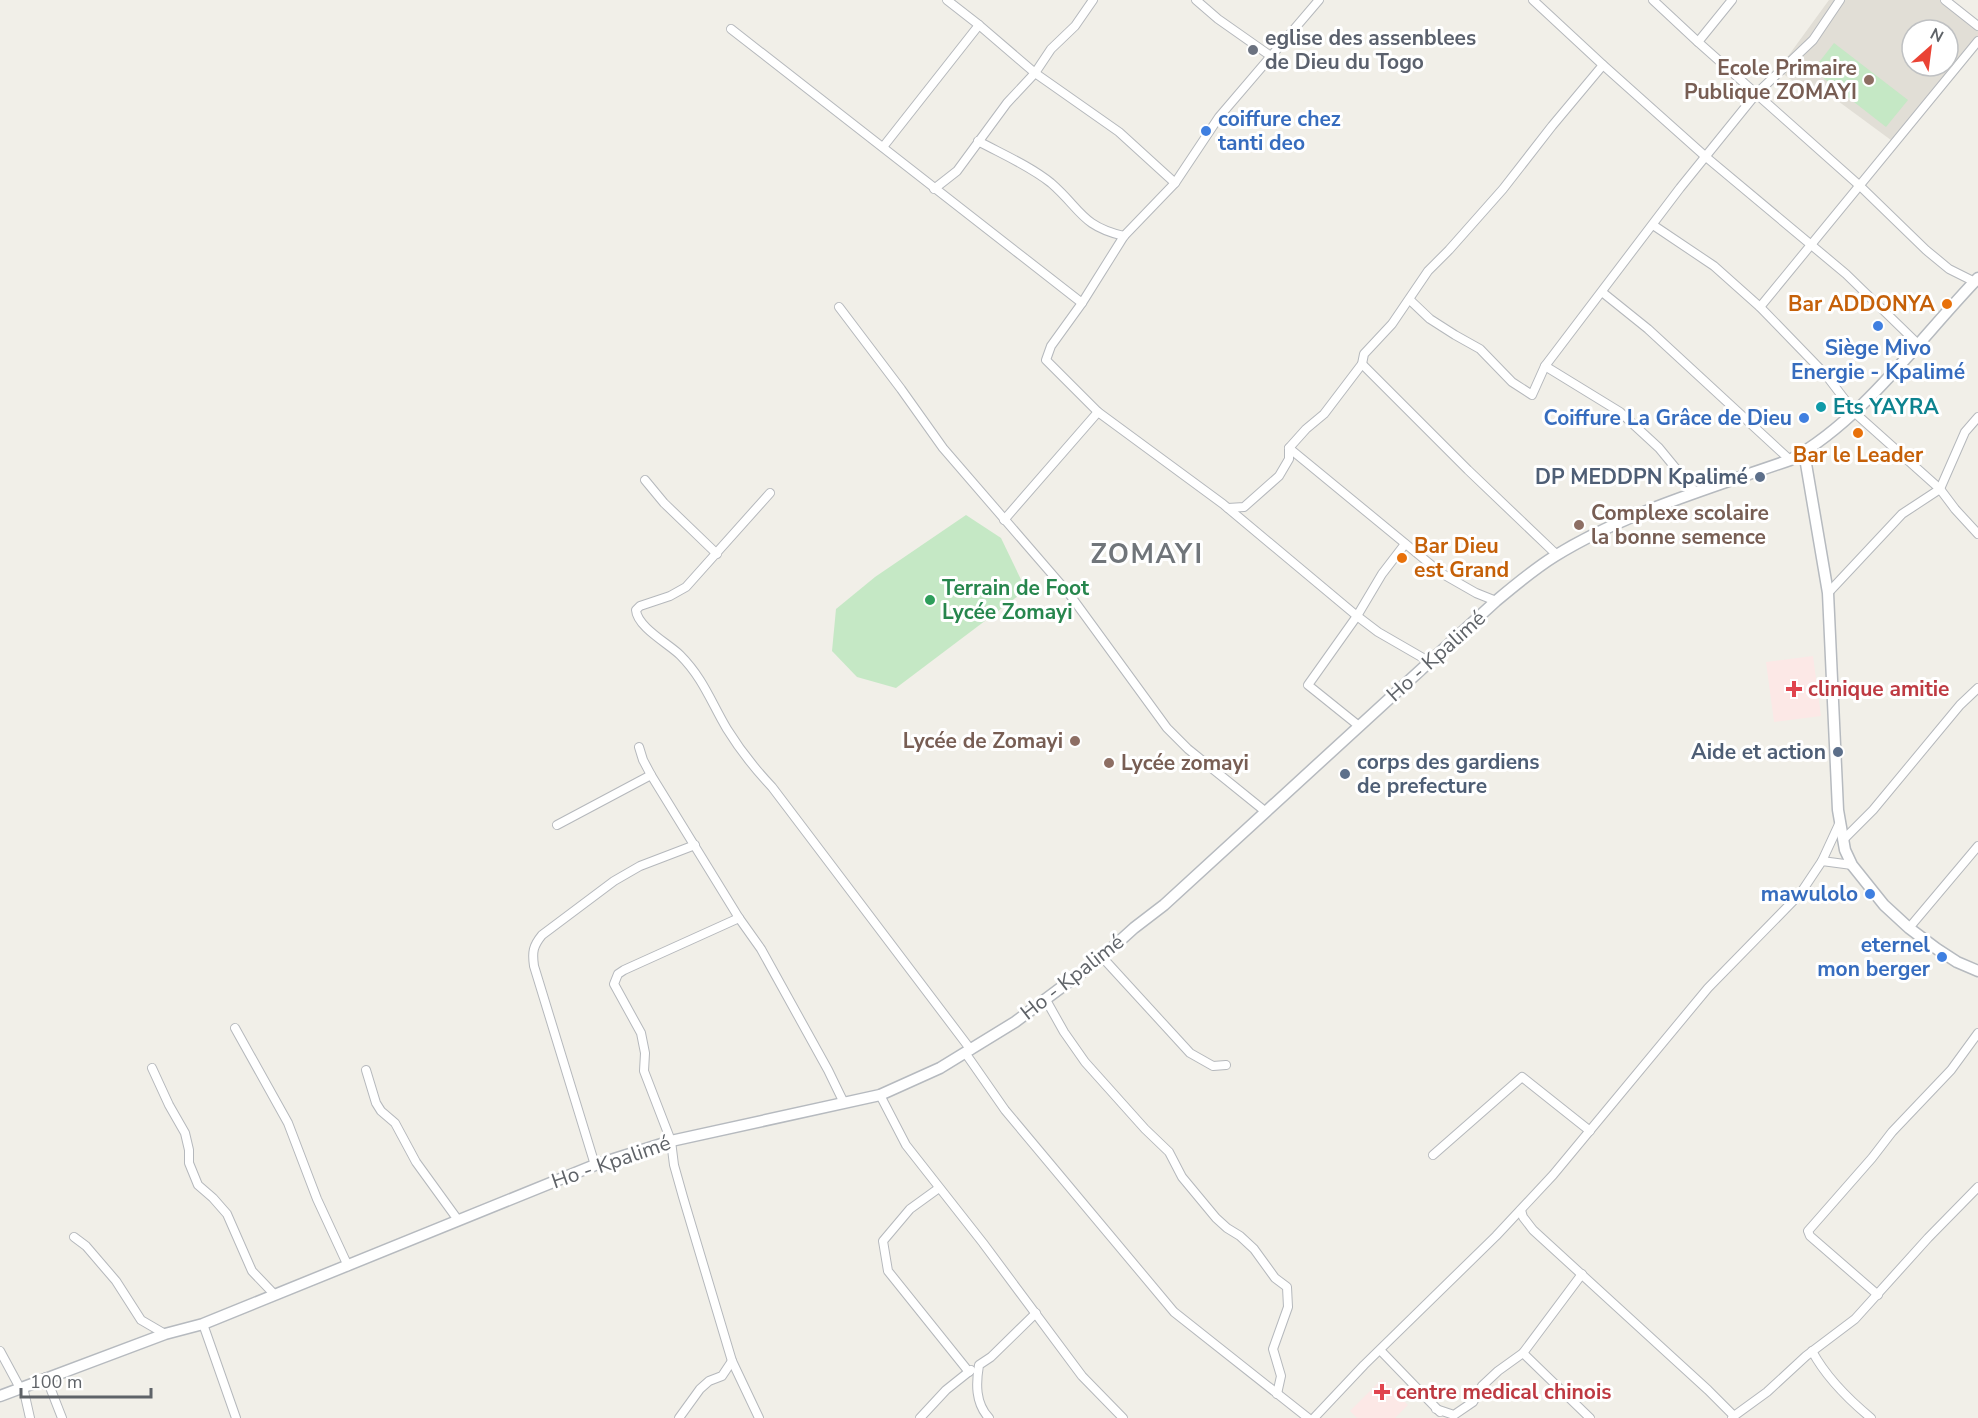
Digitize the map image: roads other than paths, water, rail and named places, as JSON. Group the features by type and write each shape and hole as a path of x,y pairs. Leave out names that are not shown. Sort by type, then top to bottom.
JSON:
{"main road":[{"name":"Ho - Kpalimé","path":"0,1396 165,1334 203,1324 595,1165 671,1141 880,1095 940,1068 1046,1000 1102,957 1164,905 1496,601 1536,569 1557,555 1643,513 1790,460 1804,452 1855,412 1976,280"},
{"path":"1804,452 1828,593 1838,810 1843,840 1851,865 1884,905 1909,928 1957,962 1978,971"}],"street":[{"path":"947,0 1035,73 1119,132 1175,183"},
{"path":"934,189 957,171 1007,103 1035,73 1051,49 1075,26 1093,0"},
{"path":"1196,0 1218,19 1272,57"},
{"path":"1319,0 1219,117 1175,183 1124,236 1082,303 1051,346 1046,360 1098,412 1228,508 1378,632 1430,663"},
{"path":"1533,0 1706,157 1846,274 1918,344"},
{"path":"1653,0 1860,186 1949,270 1976,280"},
{"path":"1698,42 1732,0"},
{"path":"1410,300 1430,319 1480,349 1523,391 1532,395 1545,366 1706,157 1756,94 1813,40 1840,0"},
{"path":"1945,0 1978,26"},
{"path":"883,147 979,25"},
{"path":"731,29 1082,303"},
{"path":"1760,307 1978,41"},
{"path":"1228,508 1244,507 1279,476 1289,459 1288,448 1324,414 1362,364 1364,354 1392,324 1428,271 1503,189 1603,65"},
{"path":"978,141 1050,182 1090,223 1104,231 1124,236"},
{"path":"1653,225 1714,267 1760,307 1826,375 1855,412 1940,489 1978,534"},
{"path":"1602,292 1648,330 1790,460"},
{"path":"839,307 901,388 943,448 1070,596 1167,728 1188,749 1266,812"},
{"path":"1362,364 1468,471 1557,555"},
{"path":"1545,366 1620,412 1659,448 1696,493"},
{"path":"1004,520 1098,412"},
{"path":"1828,593 1902,514 1940,489 1965,432 1978,417"},
{"path":"1288,448 1441,573 1476,593 1496,601"},
{"path":"645,480 717,554"},
{"path":"770,494 686,587 670,596 640,606 636,610 637,616 643,625 680,655 701,678 727,730 754,769 772,787 968,1052 1017,1125 1174,1312 1308,1418"},
{"path":"1359,726 1308,685 1357,616 1382,574 1405,544"},
{"path":"1843,840 1873,810 1960,705 1978,688"},
{"path":"639,747 651,775 761,950 844,1103"},
{"path":"557,825 651,775"},
{"path":"1314,1418 1521,1210 1590,1131 1708,988 1800,894 1822,861 1840,822"},
{"path":"595,1165 534,966 532,952 542,935 614,881 640,866 695,845"},
{"path":"1909,928 1978,846"},
{"path":"1822,861 1851,865"},
{"path":"739,918 631,967 618,974 615,979 617,992 630,1011 640,1033 645,1053 644,1071 671,1141 674,1165 732,1361 759,1418"},
{"path":"1102,957 1190,1053 1213,1066 1226,1065"},
{"path":"1046,1000 1084,1062 1144,1129 1169,1152 1182,1177 1216,1218 1254,1249 1275,1278 1287,1287 1288,1307 1273,1349 1281,1376 1277,1394"},
{"path":"235,1028 288,1123 317,1199 348,1266"},
{"path":"1878,1295 1810,1236 1809,1228 1919,1102 1951,1070 1978,1033"},
{"path":"152,1068 185,1133 189,1163 198,1185 227,1214 252,1271 274,1294"},
{"path":"366,1070 375,1103 395,1123 416,1162 458,1220"},
{"path":"1433,1155 1522,1077 1590,1131"},
{"path":"880,1095 906,1145 1082,1376 1123,1418"},
{"path":"1521,1210 1523,1217 1533,1230 1708,1390 1733,1417 1767,1392 1812,1351 1855,1320 1928,1238 1978,1187"},
{"path":"939,1188 909,1209 883,1241 888,1271 969,1372"},
{"path":"74,1237 86,1246 116,1281 141,1320 165,1334"},
{"path":"1436,1409 1454,1415 1473,1402 1482,1386 1523,1353 1582,1274"},
{"path":"920,1418 946,1390 991,1356 1036,1313"},
{"path":"203,1324 236,1418"},
{"path":"0,1351 21,1388 30,1418"},
{"path":"1381,1351 1436,1409 1449,1418"},
{"path":"1812,1351 1842,1391 1871,1418"},
{"path":"1523,1353 1590,1418"},
{"path":"679,1418 700,1389 709,1381 722,1376 732,1361"},
{"path":"979,1365 976,1382 978,1400 988,1418"},
{"path":"46,1377 62,1418"}],"place":[{"name":"eglise des assenblees de Dieu du Togo","path":"1253,50"},
{"name":"Ecole Primaire Publique ZOMAYI","path":"1869,80"},
{"name":"coiffure chez tanti deo","path":"1206,131"},
{"name":"Bar ADDONYA","path":"1947,304"},
{"name":"Siège Mivo Energie - Kpalimé","path":"1878,326"},
{"name":"Ets YAYRA","path":"1821,407"},
{"name":"Coiffure La Grâce de Dieu","path":"1804,418"},
{"name":"Bar le Leader","path":"1858,433"},
{"name":"DP MEDDPN Kpalimé","path":"1760,477"},
{"name":"Complexe scolaire la bonne semence","path":"1579,525"},
{"name":"Bar Dieu est Grand","path":"1402,558"},
{"name":"Terrain de Foot Lycée Zomayi","path":"930,600"},
{"name":"clinique amitie","path":"1794,689"},
{"name":"Lycée de Zomayi","path":"1075,741"},
{"name":"Aide et action","path":"1838,752"},
{"name":"Lycée zomayi","path":"1109,763"},
{"name":"corps des gardiens de prefecture","path":"1345,774"},
{"name":"mawulolo","path":"1870,894"},
{"name":"eternel mon berger","path":"1942,957"},
{"name":"centre medical chinois","path":"1382,1392"}],"district":[{"name":"ZOMAYI","path":"1147,554"}]}
